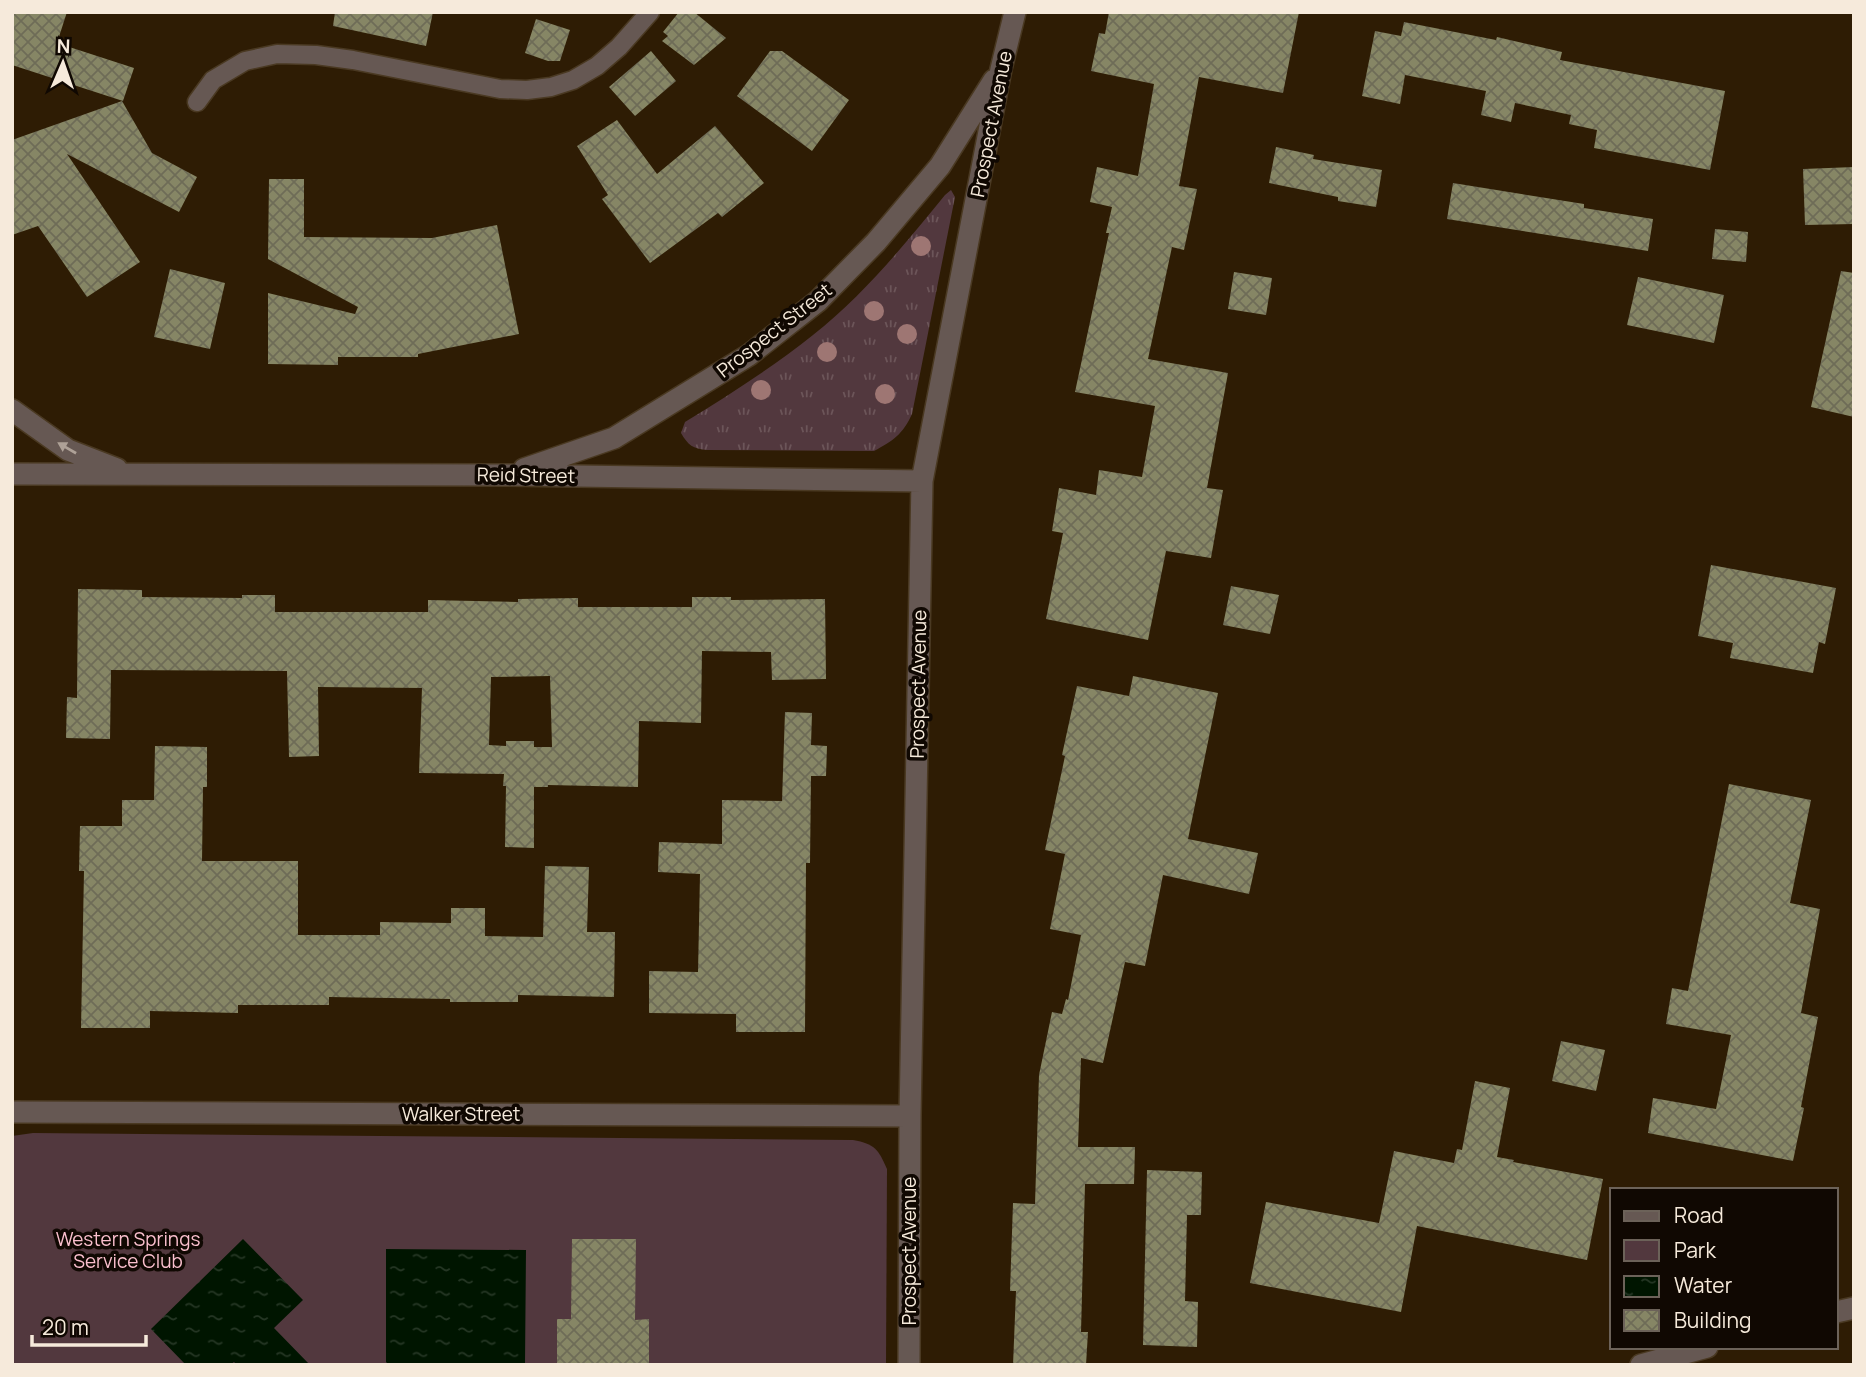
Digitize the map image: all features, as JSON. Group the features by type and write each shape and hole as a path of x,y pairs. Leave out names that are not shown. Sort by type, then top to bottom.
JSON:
{"street":[{"name":"Prospect Avenue","path":"909,1365 910,1116 922,481 1001,69 1015,12"},
{"name":"Prospect Street","path":"507,475 614,438 749,355 818,301 876,242 940,166 1001,69"},
{"name":"Reid Street","path":"12,410 68,450 129,474"},
{"name":"Reid Street","path":"12,474 507,475 922,481"},
{"name":"Walker Street","path":"12,1112 910,1116"},
{"path":"1642,1365 1700,1349"}],"lane":[{"path":"197,102 214,80 244,61 277,54 353,60 500,89 551,88 573,80 597,66 619,47 650,12"}],"green space":[{"path":"951,190 955,197 912,414 897,436 874,451 707,450 689,443 681,433 685,422 767,369 831,320 883,269"},
{"name":"Western Springs Service Club","path":"33,1133 853,1140 875,1148 887,1169 886,1365 12,1365 12,1136"}],"water":[{"path":"243,1239 303,1300 274,1328 310,1365 237,1365 234,1362 230,1365 186,1365 151,1329"},
{"path":"386,1249 526,1250 525,1365 389,1365 386,1362"}],"building":[{"path":"12,12 67,12 57,43 134,68 123,101 12,65"},
{"path":"335,12 433,12 426,46 333,26"},
{"path":"679,12 694,12 726,38 694,65 662,41 668,36 663,32"},
{"path":"1109,12 1299,12 1283,93 1199,77 1179,186 1197,189 1184,250 1172,247 1148,359 1228,373 1207,488 1223,490 1211,558 1166,551 1148,640 1046,619 1063,533 1052,531 1059,488 1096,495 1099,470 1142,477 1155,406 1075,392 1109,233 1106,233 1112,207 1090,202 1097,167 1138,176 1154,84 1091,71 1099,33 1105,34"},
{"path":"536,19 570,30 560,61 548,61 525,53"},
{"path":"1404,22 1496,40 1497,37 1562,52 1560,60 1725,91 1710,170 1594,148 1597,130 1569,124 1571,115 1515,103 1511,122 1481,115 1486,91 1405,75 1400,104 1362,96 1375,31 1401,36"},
{"path":"651,51 676,81 635,116 609,87"},
{"path":"770,51 782,51 849,100 812,151 737,96"},
{"path":"122,101 152,153 197,177 179,212 67,154 140,262 87,297 38,226 12,235 12,140"},
{"path":"617,120 657,174 715,126 764,183 722,217 718,213 650,263 602,199 608,195 577,146"},
{"path":"1276,147 1314,155 1313,159 1382,170 1376,207 1338,201 1338,197 1269,183"},
{"path":"1854,167 1854,224 1805,225 1803,169"},
{"path":"269,179 304,179 304,237 432,238 497,225 519,334 418,354 418,357 338,357 338,365 268,364 268,293 355,314 358,307 268,259"},
{"path":"1453,183 1584,204 1584,208 1653,219 1648,251 1447,219"},
{"path":"1715,229 1748,232 1746,262 1712,259"},
{"path":"170,269 225,283 210,349 154,337"},
{"path":"1841,271 1854,273 1854,417 1811,407"},
{"path":"1234,272 1272,278 1266,315 1228,309"},
{"path":"1638,277 1724,295 1714,343 1627,325"},
{"path":"1711,565 1836,588 1825,644 1819,642 1813,673 1730,658 1733,643 1698,636"},
{"path":"1231,586 1279,595 1270,634 1223,625"},
{"path":"78,589 142,590 142,597 242,598 242,595 275,595 275,612 428,612 428,600 518,602 518,599 578,598 578,607 692,607 692,597 731,597 731,600 825,599 826,679 772,680 771,652 702,651 701,723 639,721 638,787 534,787 534,848 505,847 504,774 419,773 422,688 318,687 319,756 289,757 287,671 111,670 110,739 66,738 67,697 77,698","holes":["550,676 552,747 534,747 534,741 506,741 506,746 489,745 491,677"]},
{"path":"1133,676 1218,693 1188,839 1258,853 1249,894 1163,875 1145,966 1125,962 1103,1063 1081,1058 1078,1147 1135,1147 1134,1184 1085,1184 1081,1332 1088,1332 1086,1365 1013,1365 1016,1291 1010,1291 1013,1203 1035,1204 1039,1075 1052,1012 1062,1014 1066,999 1068,1000 1081,935 1050,929 1065,854 1045,850 1077,686 1129,696"},
{"path":"785,712 812,713 811,745 827,746 826,776 811,776 810,863 806,863 805,1032 736,1032 736,1014 649,1013 649,971 698,972 700,874 658,872 659,842 722,844 722,800 782,801"},
{"path":"155,746 207,747 207,787 203,787 202,861 298,861 298,935 380,935 380,922 451,923 451,908 485,908 485,936 543,937 545,866 589,867 587,932 615,932 614,997 518,995 518,1002 450,1002 450,999 329,997 329,1005 238,1005 238,1013 150,1011 150,1028 81,1028 84,871 79,871 80,826 122,826 122,800 154,800"},
{"path":"1729,784 1811,800 1790,903 1820,909 1801,1013 1818,1017 1793,1161 1648,1133 1653,1098 1716,1109 1731,1035 1666,1024 1672,988 1688,991"},
{"path":"1561,1041 1605,1050 1596,1091 1552,1081"},
{"path":"1475,1081 1510,1088 1497,1157 1603,1179 1587,1260 1417,1226 1401,1312 1250,1283 1266,1202 1379,1223 1394,1151 1454,1163 1457,1149 1462,1150"},
{"path":"1147,1170 1202,1172 1201,1215 1187,1215 1185,1301 1198,1302 1197,1347 1143,1345"},
{"path":"572,1239 636,1239 635,1320 649,1319 649,1365 557,1365 557,1319 571,1319"}]}
